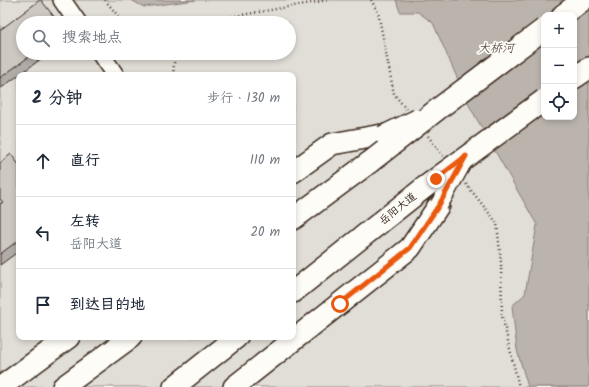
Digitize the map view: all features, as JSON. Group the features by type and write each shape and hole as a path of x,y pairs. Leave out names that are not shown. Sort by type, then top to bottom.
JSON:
{"main road":[{"path":"567,12 584,0"},
{"path":"296,217 541,32"},
{"path":"577,76 589,68"},
{"name":"岳阳大道","path":"296,290 425,187 541,102"},
{"path":"296,170 332,144 382,135"},
{"path":"296,338 410,248 439,205"},
{"path":"1,387 65,340"},
{"path":"63,387 127,340"},
{"path":"179,385 233,340"},
{"path":"234,387 294,340"}],"street":[{"path":"62,0 73,16"},
{"path":"105,60 113,72"},
{"path":"382,135 438,109"},
{"path":"439,205 466,156"}],"path":[{"path":"105,0 118,16"},
{"path":"236,16 328,0"},
{"path":"173,72 174,60"}],"shaded area":[{"path":"0,0 589,0 589,387 0,387"}],"water":[{"path":"131,0 195,0 144,7"},
{"name":"大桥河","path":"396,0 589,0 589,387 528,387 517,350 512,306 525,294 537,225 470,107 433,23 418,12 400,12"}],"building":[{"path":"41,0 54,16 19,16"},
{"path":"16,18 16,60 24,60 0,78 0,30"},
{"path":"11,154 16,161 16,242 0,254 0,204 3,202 0,199 0,163"}],"route":[{"path":"340,304 410,248 439,205 466,156 436,179"}]}
